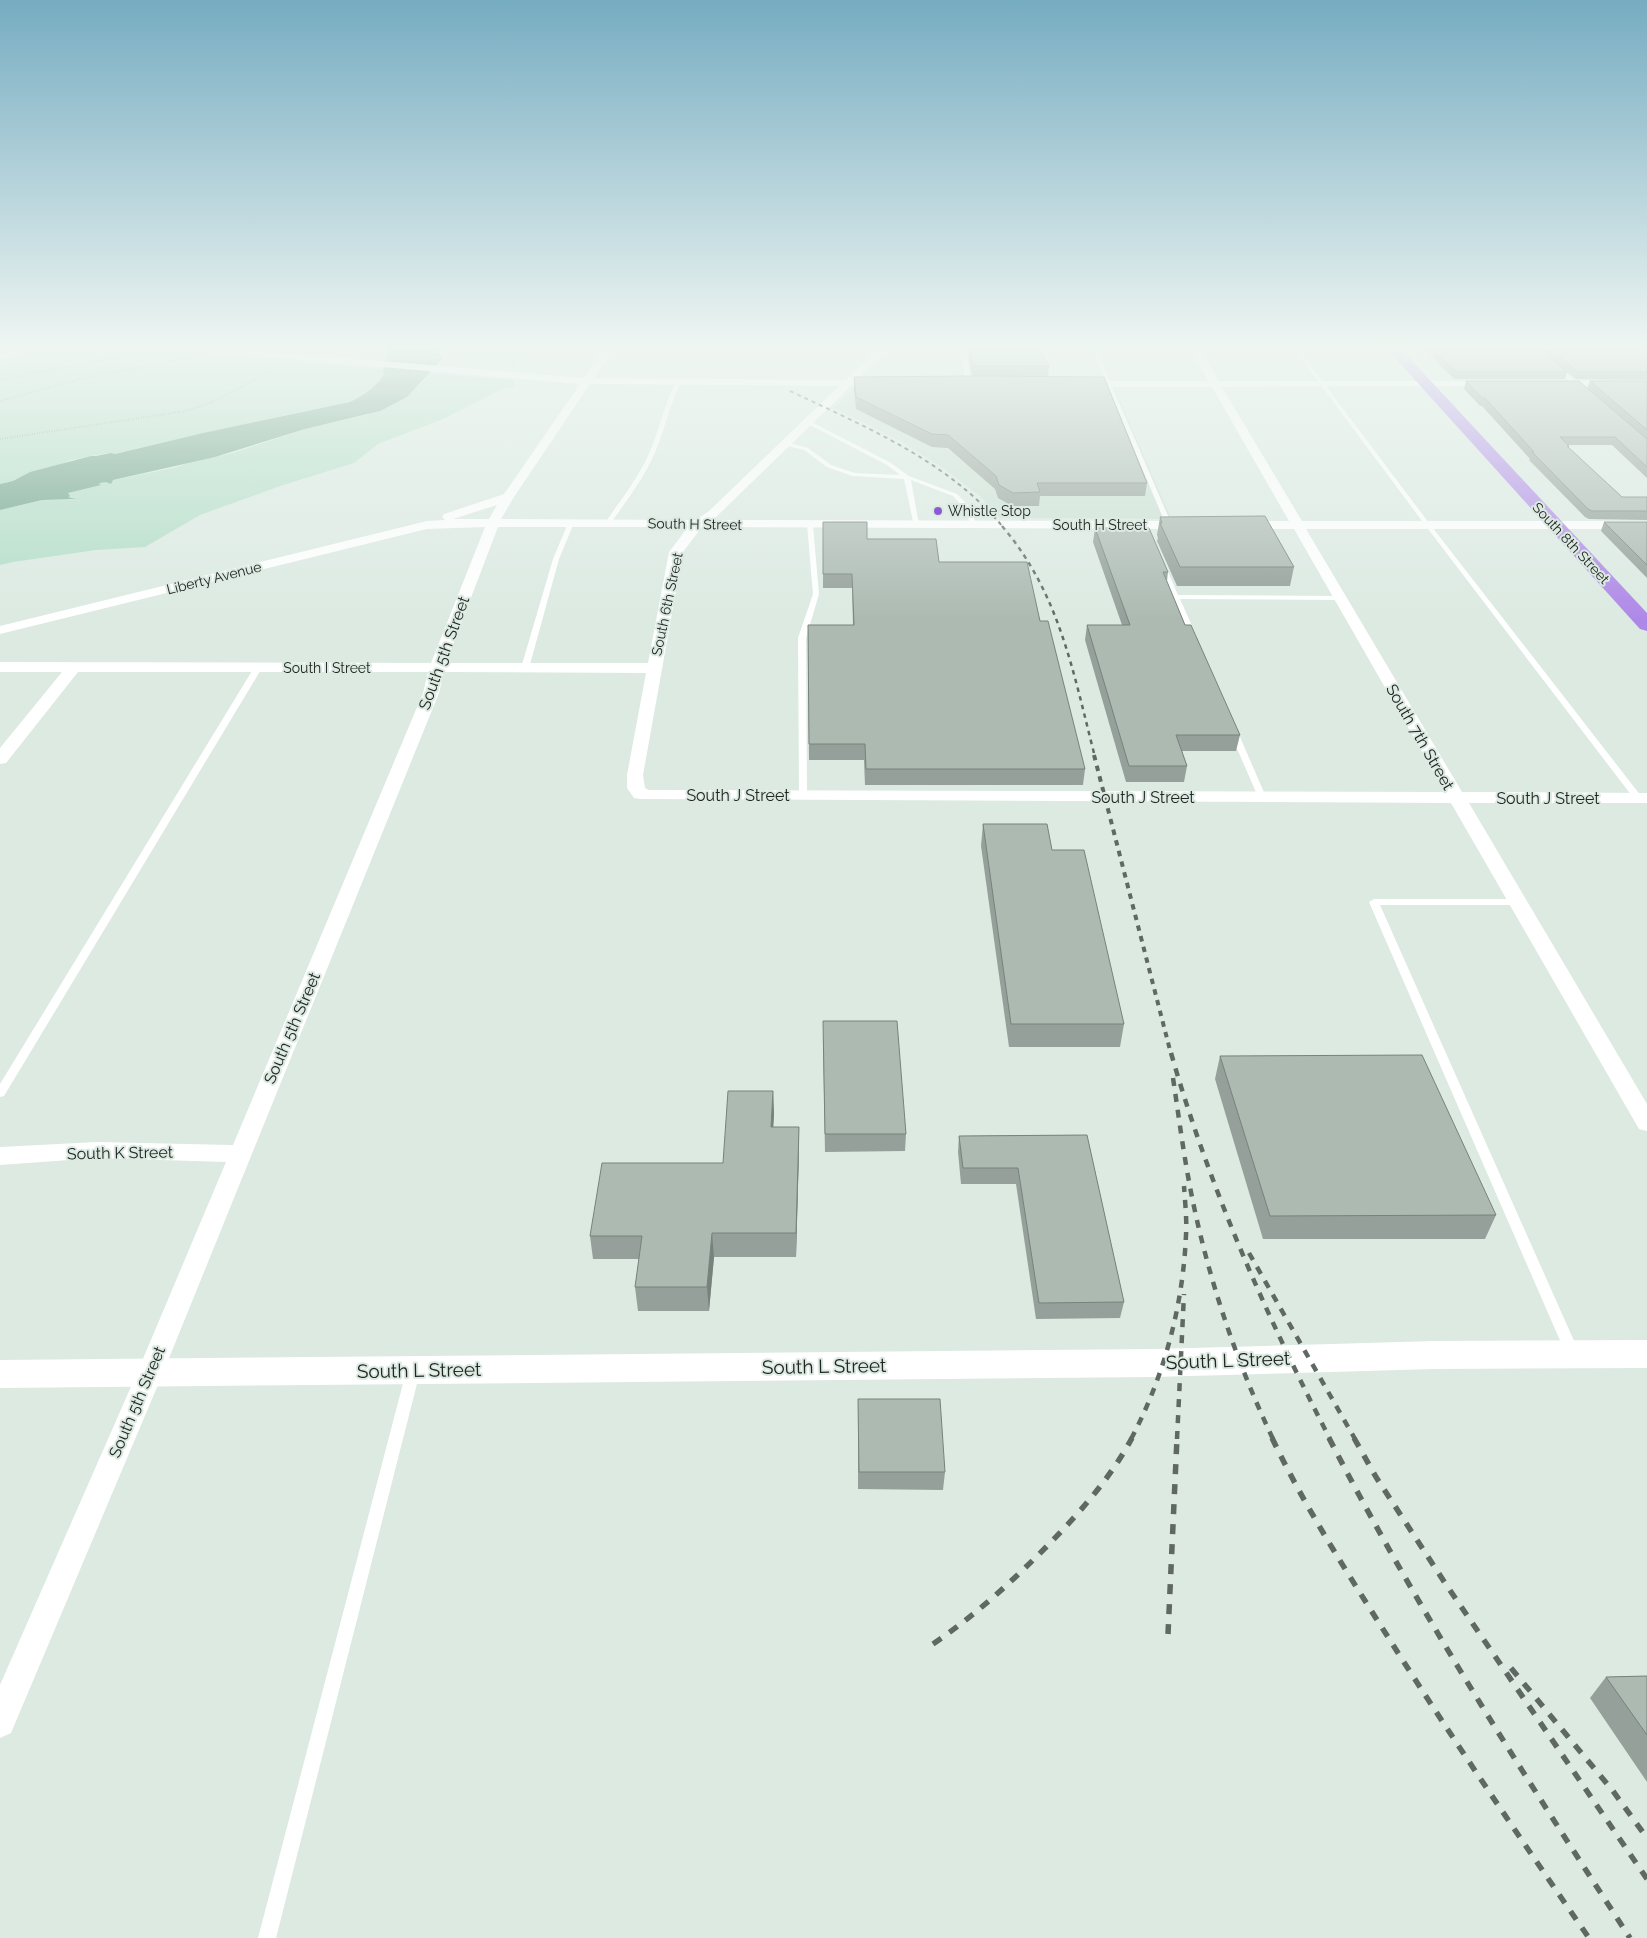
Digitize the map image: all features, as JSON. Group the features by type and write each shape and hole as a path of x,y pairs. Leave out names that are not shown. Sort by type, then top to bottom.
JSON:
{"highway":[{"name":"South 8th Street","path":"1476,439 1647,625"}],"street":[{"name":"South 5th Street","path":"0,1722 150,1373 431,693 437,668 493,523 508,497 548,439"},
{"name":"South 6th Street","path":"640,794 636,788 635,775 653,668 676,552 697,525 714,514 791,439"},
{"name":"South 7th Street","path":"1246,439 1647,1123"},
{"name":"Liberty Avenue","path":"0,630 428,524 508,497"},
{"name":"Liberty Avenue","path":"428,524 493,523"},
{"name":"South H Street","path":"493,523 973,525 1147,530 1169,525 1198,525"},
{"path":"1228,525 1647,525"},
{"name":"South I Street","path":"0,667 653,668"},
{"path":"0,759 73,668"},
{"name":"South J Street","path":"640,794 1643,798"},
{"name":"South K Street","path":"0,1156 97,1150 240,1154"},
{"name":"South L Street","path":"0,1374 1154,1363 1434,1355 1647,1354"}],"lane":[{"path":"608,523 637,482 657,439"},
{"path":"842,439 889,464 907,477 955,495 968,508 973,525"},
{"path":"1133,439 1169,525"},
{"path":"1364,439 1427,524 1643,798"},
{"path":"786,444 806,449 828,466 854,475 907,477"},
{"path":"907,477 916,525"},
{"path":"525,668 556,559 570,523"},
{"path":"803,796 802,638 816,594 810,525"},
{"path":"1160,561 1196,643"},
{"path":"1176,598 1338,598"},
{"path":"0,1094 258,668"},
{"path":"1231,724 1262,797"},
{"path":"1517,902 1374,902 1573,1354"},
{"path":"268,1938 414,1370"}],"shaded area":[{"path":"0,439 176,439 114,454 108,453 71,460 58,466 30,472 13,481 0,484"},
{"path":"176,439 271,439 215,457 113,480 111,484 106,482 100,483 101,485 68,493 70,496 68,497 76,499 42,500 0,510 0,484 13,481 30,472 91,456 115,454"},
{"path":"274,439 390,439 378,444 354,463 280,486 200,515 145,547 96,550 0,565 0,510 42,500 72,500 75,498 68,497 68,493 100,485 98,484 100,483 233,453"},
{"path":"898,439 1137,439 1171,519 1000,518 979,495"}],"building":[{"path":"953,439 1129,439 1147,483 1037,483 1040,492 1013,493 999,485 996,476"},
{"path":"1523,439 1562,439 1569,446 1567,446 1622,497 1647,497 1647,511 1592,511 1588,509 1532,452 1534,452"},
{"path":"1618,439 1647,439 1647,467"},
{"path":"1265,516 1294,567 1180,567 1160,523 1162,523 1160,517"},
{"path":"823,522 867,522 867,539 936,539 939,562 1027,562 1040,621 1048,621 1085,769 866,769 865,744 809,744 808,625 854,625 852,574 823,574"},
{"path":"1604,522 1647,522 1647,565"},
{"path":"1095,528 1149,528 1168,572 1163,572 1185,625 1191,625 1240,735 1176,735 1187,766 1129,766 1087,625 1130,625"},
{"path":"983,824 1047,824 1052,850 1084,850 1124,1024 1011,1024"},
{"path":"823,1021 897,1021 906,1134 825,1134"},
{"path":"1422,1055 1496,1215 1270,1216 1220,1056"},
{"path":"728,1091 773,1091 771,1127 799,1127 796,1233 712,1233 707,1287 635,1287 642,1236 590,1236 602,1163 723,1163"},
{"path":"1087,1135 1124,1302 1039,1303 1018,1168 963,1168 959,1136"},
{"path":"858,1399 940,1399 945,1472 859,1472"},
{"path":"1647,1676 1647,1735 1606,1677"}],"railway":[{"path":"889,439 931,464 957,483 1003,527"},
{"path":"1002,526 1022,552 1038,579 1051,607 1071,664 1095,757"},
{"path":"1094,755 1171,1054"},
{"path":"1171,1053 1186,1103 1221,1202 1283,1345 1330,1439"},
{"path":"1173,1078 1188,1176 1212,1277 1233,1343 1273,1439"},
{"path":"1131,1439 1153,1391 1170,1340 1176,1314 1181,1288 1186,1235 1184,1186"},
{"path":"1249,1253 1355,1439"},
{"path":"1177,1439 1184,1294"},
{"path":"933,1644 995,1596 1052,1541 1095,1492 1115,1466 1132,1438"},
{"path":"1168,1634 1177,1438"},
{"path":"1272,1438 1314,1518 1393,1645 1589,1938"},
{"path":"1329,1438 1435,1629 1512,1754 1630,1938"},
{"path":"1354,1438 1376,1477 1445,1583 1647,1879"},
{"path":"1511,1668 1613,1791 1647,1838"}],"place":[{"name":"Whistle Stop","path":"938,511"}]}
